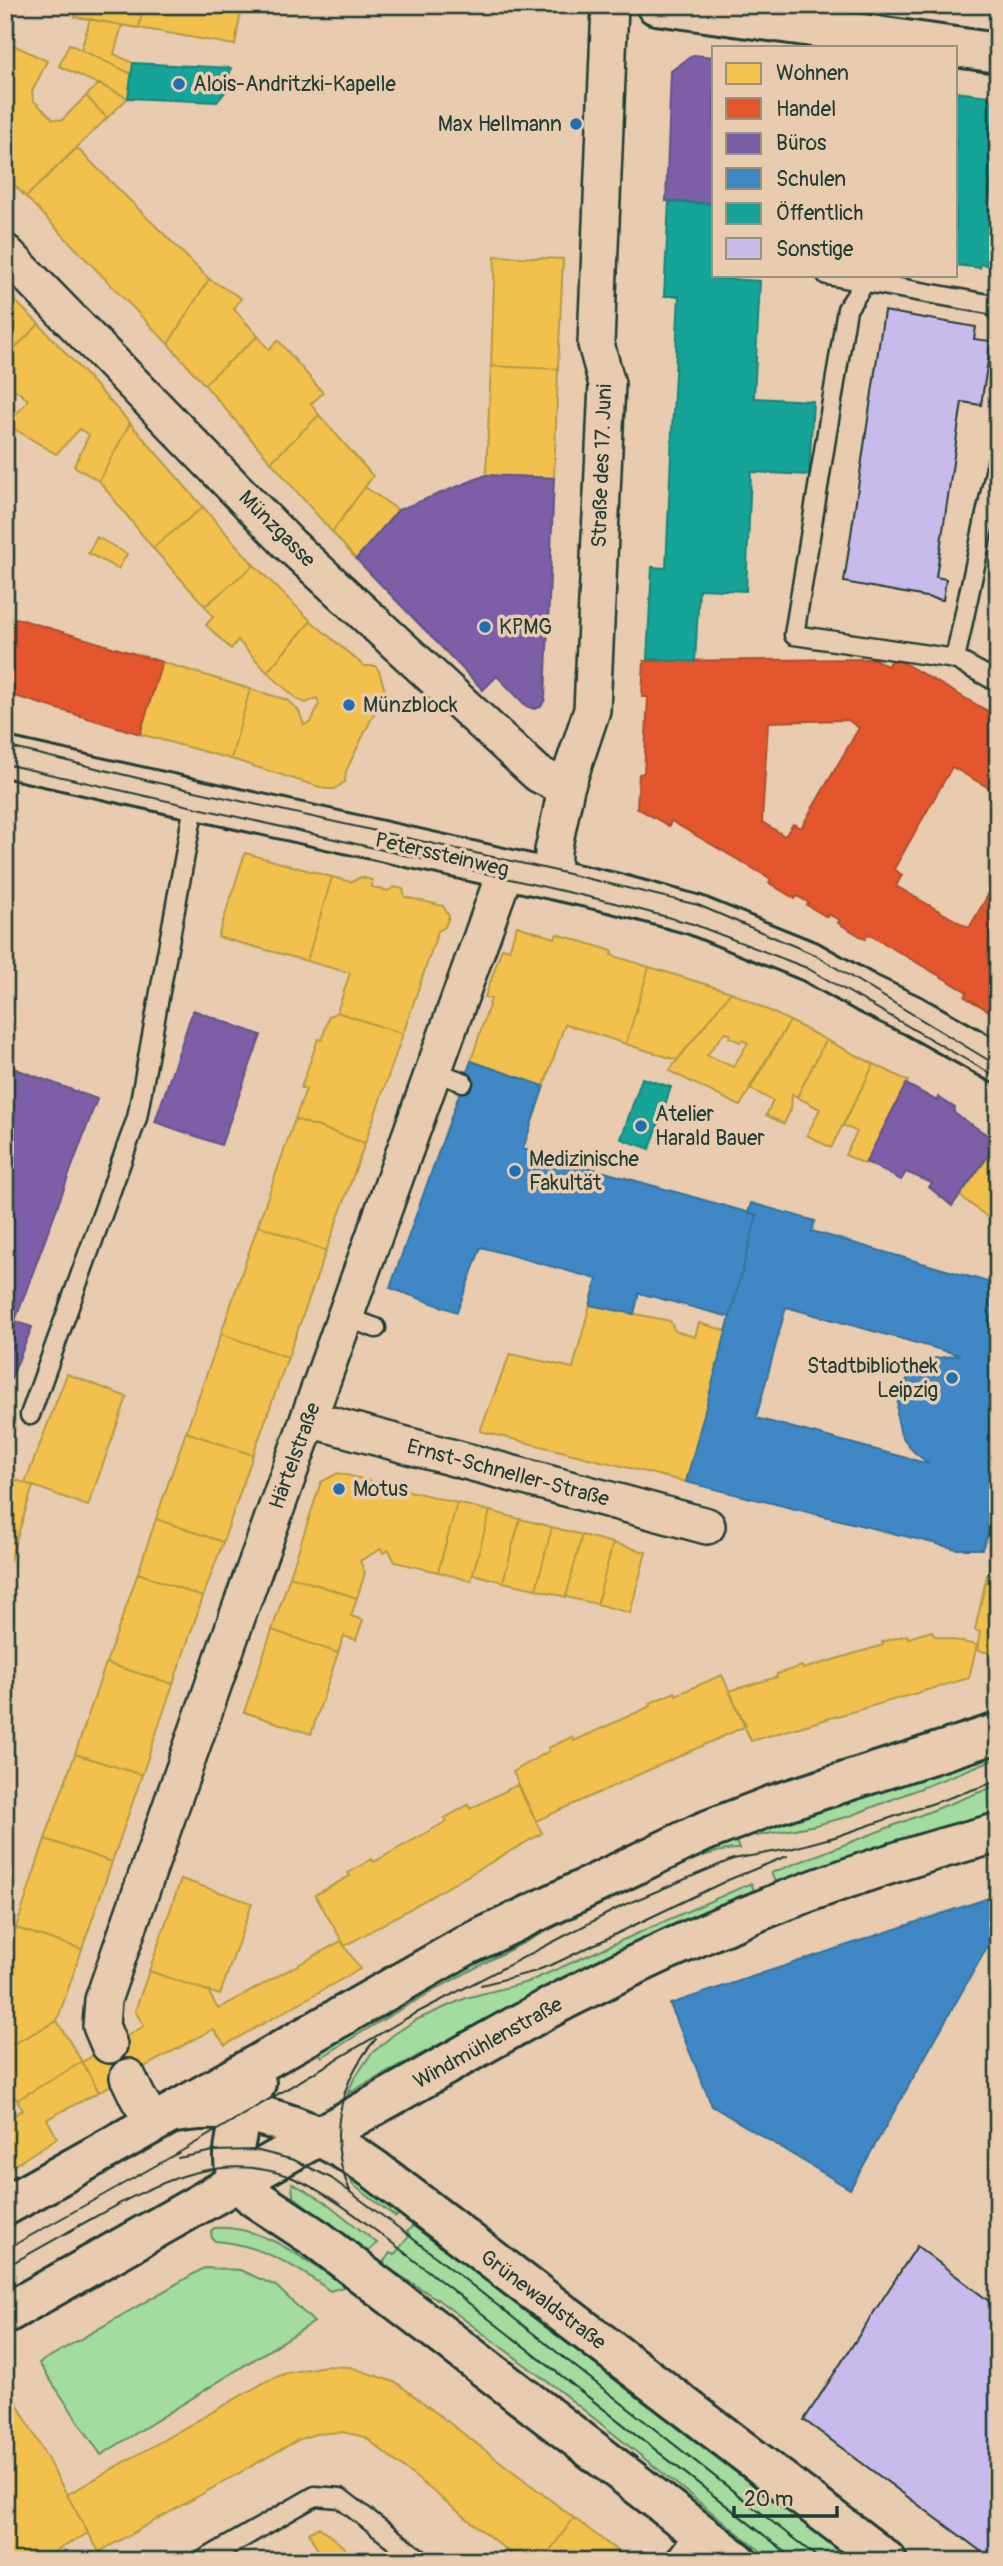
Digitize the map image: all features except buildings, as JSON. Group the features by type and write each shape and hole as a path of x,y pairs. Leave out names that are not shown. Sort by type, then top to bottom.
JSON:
{"main road":[{"path":"656,5 932,46"},
{"path":"958,49 998,53"},
{"name":"Peterssteinweg","path":"5,757 506,869 695,915 811,962 998,1063"},
{"name":"Peterssteinweg","path":"866,993 998,1089"},
{"path":"5,2206 465,1946 703,1832 773,1805 998,1733"},
{"name":"Windmühlenstraße","path":"5,2314 568,1998 683,1942 853,1877 998,1833"},
{"path":"291,2046 270,2064 257,2081 244,2113 234,2156 235,2173 239,2182 255,2198 327,2246 694,2548 737,2561"},
{"name":"Grünewaldstraße","path":"162,2118 208,2109 244,2113 280,2122 317,2137 375,2170 887,2561"}],"street":[{"name":"Straße des 17. Juni","path":"552,880 554,851 566,788 592,710 607,384 596,344 610,5"},
{"name":"Münzgasse","path":"5,252 282,537 538,774 566,788"},
{"name":"Härtelstraße","path":"109,2045 101,2026 103,2000 309,1419 361,1323 447,1076 506,869"},
{"name":"Ernst-Schneller-Straße","path":"309,1419 707,1526"},
{"path":"128,2077 138,2098 162,2118"}],"lane":[{"path":"840,276 866,278 994,305 998,313"},
{"path":"866,278 847,309 794,635 955,659 998,682"},
{"path":"955,659 998,458"},
{"path":"30,1415 137,1118 195,800"},
{"path":"202,2561 315,2496 340,2498 422,2561"}],"green space":[{"path":"993,1755 995,1759 850,1816 756,1836 752,1825"},
{"path":"998,1785 998,1811 885,1844 775,1882 771,1873"},
{"path":"733,1834 739,1849 700,1857 672,1869 476,1968 322,2057 316,2049 490,1948"},
{"path":"751,1883 754,1890 559,1980 347,2094 371,2054 416,2020 466,1998 528,1982"},
{"path":"349,2173 400,2212 396,2217 352,2184"},
{"path":"292,2183 324,2201 377,2243 367,2253 293,2196"},
{"path":"413,2225 756,2488 856,2561 773,2561 556,2388 437,2299 382,2264 390,2253 394,2255 410,2235 407,2232"},
{"path":"214,2228 250,2232 267,2238 344,2284 343,2287 330,2291 304,2273 261,2251 215,2241 211,2231"},
{"path":"204,2268 240,2270 276,2286 314,2322 101,2455 39,2363"}],"tram line":[{"path":"5,746 698,905 815,955 998,1066"},
{"path":"5,764 611,902 693,924 807,968 998,1078"},
{"path":"829,1839 998,1781"},
{"path":"5,2250 180,2152 405,2019 624,1905 733,1859 790,1849 838,1836"},
{"path":"481,1985 533,1972 558,1962 728,1880 787,1856"},
{"path":"350,2191 339,2151 340,2112 353,2074 376,2039"},
{"path":"178,2158 214,2151 255,2150 294,2160 331,2178 407,2234 822,2561"},
{"path":"5,2267 117,2205 165,2182 190,2174 240,2167 266,2170 293,2178 332,2199 391,2242 797,2561"}],"place":[{"name":"Alois-Andritzki-Kapelle","path":"179,84"},
{"name":"Max Hellmann","path":"576,124"},
{"name":"KPMG","path":"485,627"},
{"name":"Münzblock","path":"349,705"},
{"name":"Atelier Harald Bauer","path":"641,1126"},
{"name":"Medizinische Fakultät","path":"515,1171"},
{"name":"Stadtbibliothek Leipzig","path":"952,1378"},
{"name":"Motus","path":"339,1489"}]}
